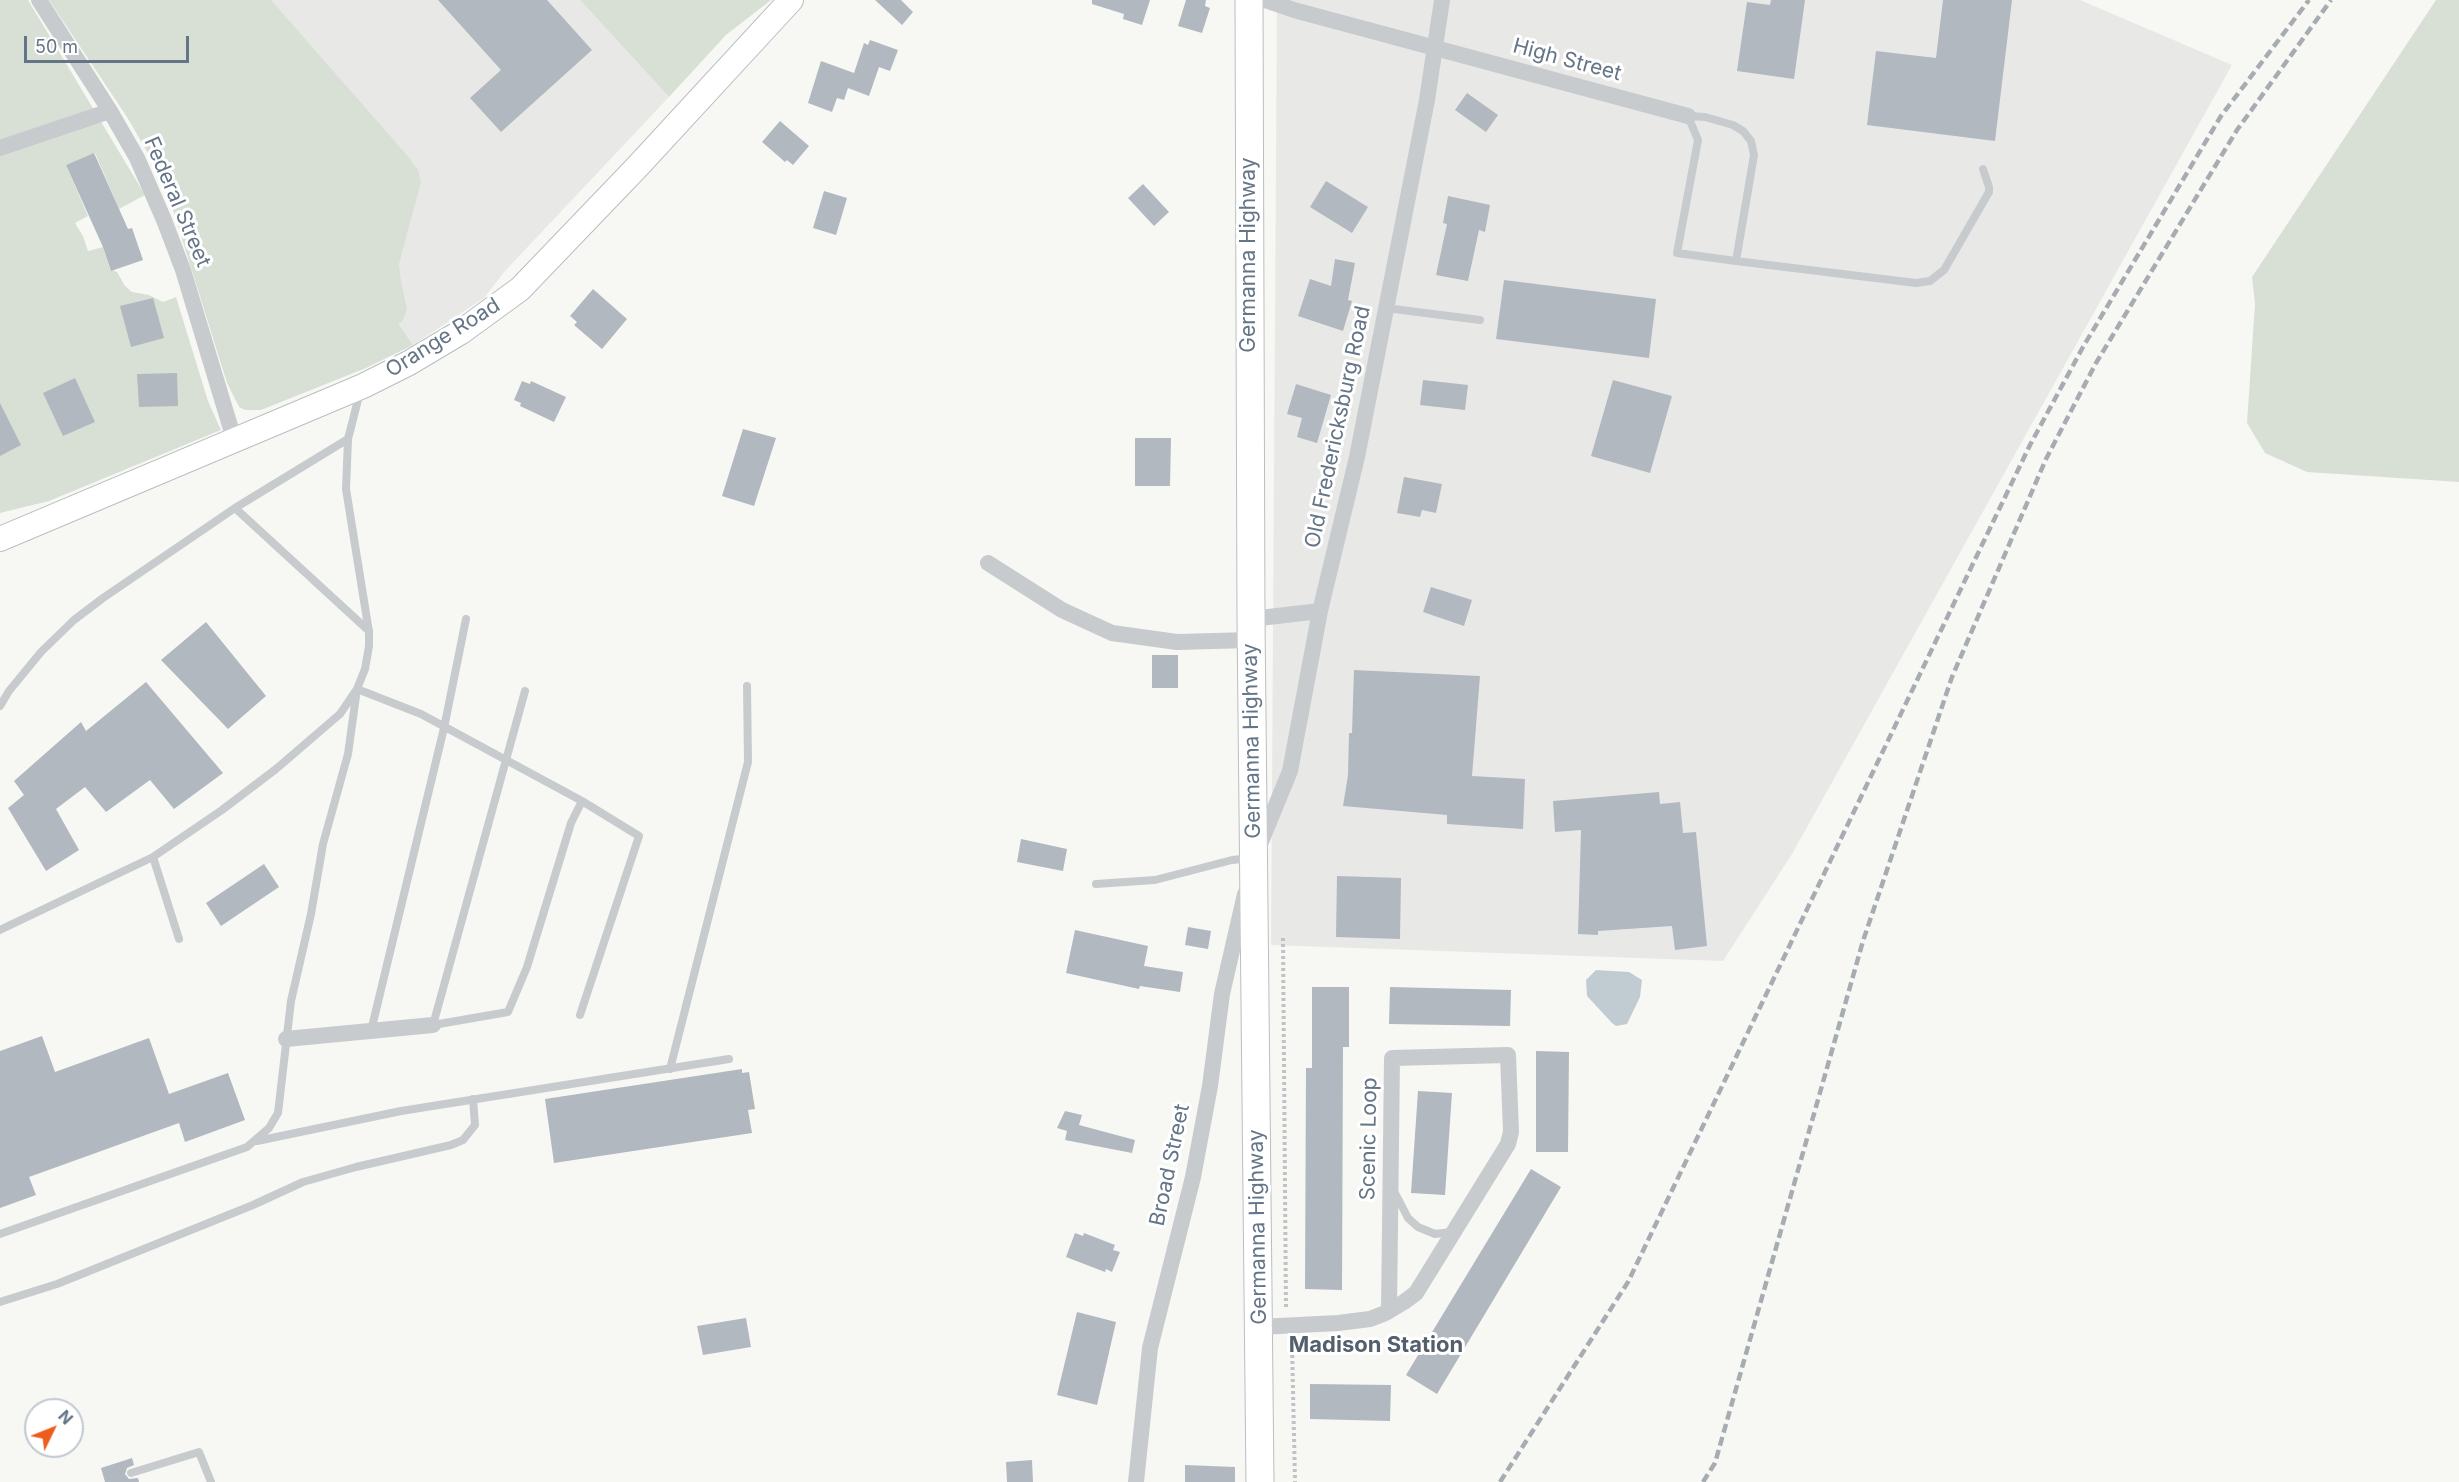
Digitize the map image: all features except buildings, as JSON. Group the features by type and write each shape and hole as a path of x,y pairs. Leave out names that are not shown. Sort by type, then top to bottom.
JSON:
{"main road":[{"name":"Orange Road","path":"0,538 363,386 409,363 461,332 520,289 638,166 791,0"},
{"name":"Germanna Highway","path":"1249,0 1251,630 1260,1482"}],"street":[{"name":"Federal Street","path":"39,0 110,111 137,158 183,270 234,439"},
{"name":"High Street","path":"1265,0 1434,49 1688,116"},
{"name":"Old Fredericksburg Road","path":"1254,858 1290,771 1320,611 1357,457 1427,100 1442,0"},
{"path":"0,148 110,111"},
{"path":"988,563 1062,610 1112,633 1177,642 1251,630 1320,611"},
{"name":"Broad Street","path":"1136,1482 1150,1348 1193,1176 1210,1086 1222,994 1254,858"},
{"path":"286,1039 433,1025"},
{"name":"Scenic Loop","path":"1259,1327 1362,1320 1389,1311 1416,1293 1510,1138 1508,1055 1392,1058 1389,1311"}],"lane":[{"path":"1736,261 1754,155 1751,141 1743,131 1733,125 1705,117 1688,116 1698,140 1677,253 1736,261 1916,284 1930,281 1944,270 1989,192 1983,169"},
{"path":"1386,308 1480,320"},
{"path":"0,930 153,856 222,810 276,769 340,714 357,689 365,669 369,632 346,489 348,439 363,386"},
{"path":"0,706 9,691 41,652 74,620 235,508 348,439"},
{"path":"235,508 369,632"},
{"path":"371,1032 444,728 466,619"},
{"path":"670,1069 748,762 747,686"},
{"path":"357,689 421,714 582,801 639,836 580,1015"},
{"path":"0,1234 247,1146 256,1141 269,1128 278,1113 291,1001 311,914 323,843 348,754 357,689"},
{"path":"525,691 433,1025 508,1012 527,967 570,823 582,801"},
{"path":"153,856 179,939"},
{"path":"1096,884 1155,880 1232,860 1254,858"},
{"path":"256,1141 401,1111 729,1059"},
{"path":"0,1302 57,1284 253,1205 303,1182 463,1140 476,1125 473,1099"},
{"path":"1390,1184 1412,1223 1435,1234 1456,1230"},
{"path":"131,1473 199,1452 211,1482"}],"path":[{"path":"1282,938 1286,1304"},
{"path":"1293,1349 1295,1482"}],"shaded area":[{"path":"0,0 28,0 145,195 119,209 95,153 66,165 88,216 75,223 88,251 103,247 110,269 117,272 125,286 132,292 149,295 163,302 176,297 208,401 221,430 49,501 0,513"},
{"path":"49,0 271,0 418,170 421,182 399,264 407,309 399,324 413,345 366,368 261,410 245,410 239,407 227,383 173,210 153,162 127,117"},
{"path":"271,0 580,0 669,97 505,271 484,298 413,345 365,270"},
{"path":"580,0 771,0 726,35 669,97"},
{"path":"1277,0 2080,0 2232,65 1792,854 1723,961 1271,945"},
{"path":"2436,0 2459,0 2459,482 2307,472 2265,453 2247,423 2255,304 2252,277"},
{"path":"1596,970 1629,972 1642,980 1640,997 1627,1024 1616,1026 1587,996 1586,980"}],"railway":[{"path":"1500,1482 1628,1282 2030,445 2083,347 2221,116 2309,0"},
{"path":"1703,1482 1715,1463 1863,941 1952,677 2046,459 2096,363 2237,130 2331,0"}],"district":[{"name":"Madison Station","path":"1376,1345"}]}
